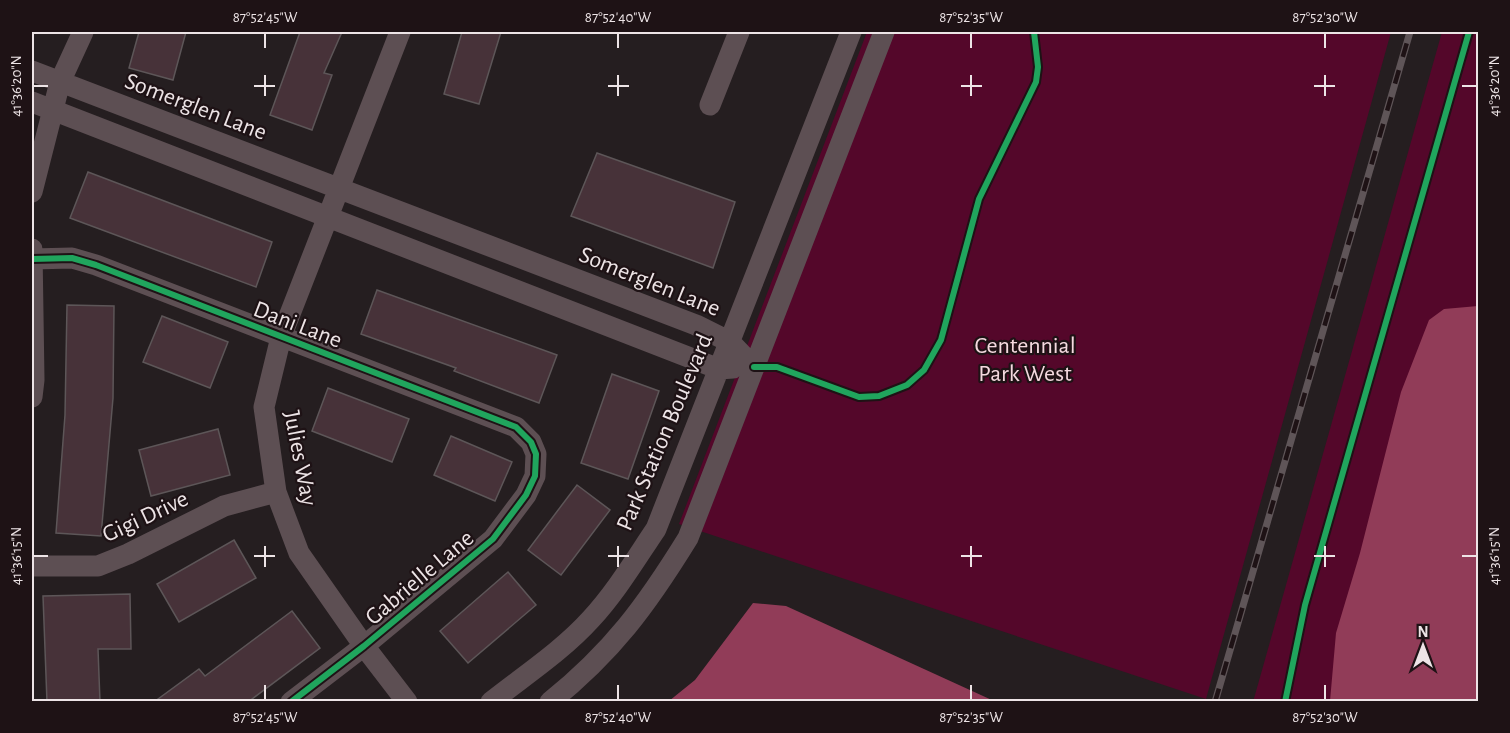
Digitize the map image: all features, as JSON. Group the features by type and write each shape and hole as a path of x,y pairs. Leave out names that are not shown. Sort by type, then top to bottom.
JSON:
{"street":[{"path":"32,192 60,82 83,32"},
{"name":"Julies Way","path":"399,32 282,338 264,407 276,492 299,553 364,646 407,702"},
{"path":"710,105 739,32"},
{"name":"Park Station Boulevard","path":"491,702 562,647 590,620 618,588 656,529 851,32"},
{"path":"550,702 586,672 624,633 660,583 688,538 884,32"},
{"name":"Somerglen Lane","path":"32,71 696,325 730,342 754,367"},
{"path":"32,102 719,369 754,367"},
{"path":"32,249 34,380 32,397"},
{"name":"Dani Lane","path":"32,259 72,258 96,265 516,427 531,442 536,454"},
{"name":"Gabrielle Lane","path":"291,702 364,646 493,539 526,495 535,476 536,454"},
{"name":"Gigi Drive","path":"32,566 98,566 128,554 224,506 276,492"}],"green space":[{"name":"Centennial Park West","path":"867,32 1391,32 1206,699 679,524"},
{"path":"1442,32 1478,32 1478,701 1253,702"}],"shaded area":[{"path":"1478,306 1478,701 1330,701 1336,633 1360,553 1401,392 1429,320 1444,309"},
{"path":"753,603 786,606 994,701 669,701 695,680"}],"building":[{"path":"139,32 186,32 173,80 129,68"},
{"path":"300,32 342,32 324,73 332,75 312,130 270,115"},
{"path":"462,32 501,32 479,104 444,94"},
{"path":"597,153 735,202 713,268 571,216"},
{"path":"88,172 272,242 256,287 70,218"},
{"path":"377,290 557,355 539,403 454,371 456,368 361,334"},
{"path":"67,305 114,306 113,398 101,536 56,533 65,415"},
{"path":"162,316 228,342 210,388 143,362"},
{"path":"612,374 659,391 628,479 581,463"},
{"path":"328,388 409,419 392,462 312,431"},
{"path":"218,429 230,475 151,496 139,450"},
{"path":"451,436 512,462 495,501 434,475"},
{"path":"577,485 610,510 561,575 528,550"},
{"path":"234,540 256,578 179,622 157,584"},
{"path":"508,572 536,605 468,663 440,631"},
{"path":"130,594 131,649 98,649 100,702 47,702 43,596"},
{"path":"292,611 320,648 248,702 154,702 199,669 205,676"}],"railway":[{"path":"1215,702 1410,32"}],"cycle path":[{"path":"754,367 777,367 859,397 879,396 907,385 924,370 941,340 979,199 1036,82 1038,67 1034,32"},
{"path":"1285,702 1305,605 1469,32"},
{"path":"32,259 72,258 96,265 516,427 531,442 536,454 535,476 526,495 493,539 364,646 291,702"}]}
